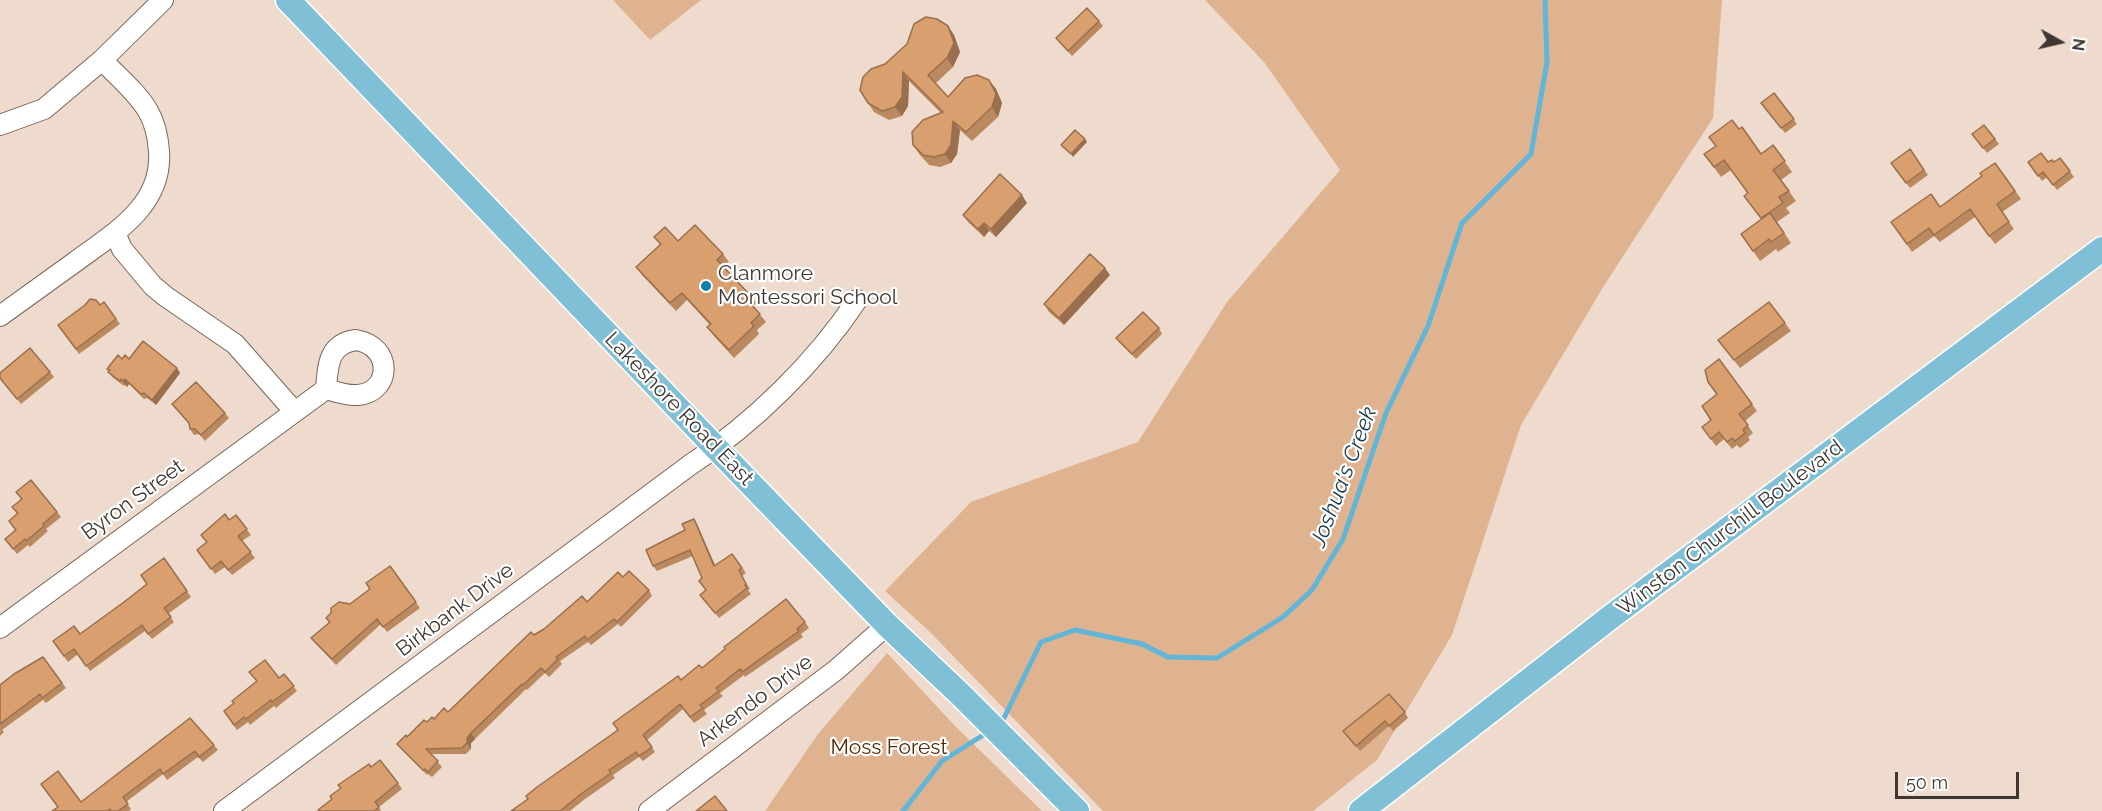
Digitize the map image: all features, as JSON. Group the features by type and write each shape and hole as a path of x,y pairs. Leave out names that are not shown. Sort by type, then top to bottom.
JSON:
{"main road":[{"name":"Lakeshore Road East","path":"288,0 887,625 1077,811"},
{"name":"Winston Churchill Boulevard","path":"1361,811 1612,616 2102,249"}],"street":[{"path":"0,125 44,109 102,60 163,0"},
{"path":"0,316 135,216 147,201 157,180 160,162 159,142 154,122 147,109 102,60"},
{"path":"115,233 122,249 153,286 235,344 294,411"},
{"name":"Birkbank Drive","path":"224,811 736,432 814,358 858,300"},
{"name":"Byron Street","path":"0,628 326,389"},
{"name":"Arkendo Drive","path":"649,811 836,670 887,625"}],"green space":[{"path":"613,0 701,0 650,40"},
{"path":"1205,0 1722,0 1713,118 1605,284 1521,425 1452,635 1377,760 1313,811 1103,811 930,632 885,591 971,502 1138,442 1227,302 1340,170 1264,62"},
{"name":"Moss Forest","path":"887,653 956,727 1042,811 765,811 818,734"}],"building":[{"path":"1087,8 1099,21 1068,51 1056,38"},
{"path":"926,17 937,19 948,26 954,43 947,58 928,75 948,97 965,78 977,75 989,80 996,94 992,107 966,132 953,121 951,145 945,154 934,157 923,155 913,145 912,132 923,120 943,112 903,72 902,97 895,107 882,111 868,103 860,90 863,77 871,69 885,64 907,44 914,24"},
{"path":"1774,93 1794,119 1781,128 1761,103"},
{"path":"1732,120 1739,129 1742,127 1761,154 1773,145 1785,161 1773,170 1789,191 1779,197 1783,203 1761,218 1744,196 1748,193 1724,160 1714,167 1704,154 1716,146 1709,137"},
{"path":"1984,125 1995,139 1983,148 1972,134"},
{"path":"1075,130 1085,139 1071,154 1061,145"},
{"path":"1910,149 1924,170 1906,183 1891,163"},
{"path":"2041,153 2048,162 2052,160 2054,162 2060,158 2070,171 2053,185 2043,172 2038,176 2028,162"},
{"path":"1995,163 2015,191 1997,204 2009,222 1989,236 1970,209 1934,235 1929,228 1907,244 1891,222 1931,194 1940,207 1982,176 1980,173"},
{"path":"1000,174 1022,195 991,229 984,223 978,229 963,215"},
{"path":"1770,213 1784,233 1771,242 1769,239 1753,251 1741,234"},
{"path":"695,225 723,254 717,260 750,295 746,299 760,314 751,323 754,326 729,350 707,327 711,324 682,293 670,303 636,267 661,244 654,237 665,227 678,241"},
{"path":"1090,254 1105,268 1059,318 1044,304"},
{"path":"90,299 96,300 100,305 104,302 116,319 76,349 58,325"},
{"path":"1769,302 1785,323 1734,360 1718,340"},
{"path":"1143,312 1159,328 1132,354 1116,338"},
{"path":"143,341 177,368 152,400 144,393 141,394 125,379 120,381 107,369 118,355 122,359 125,355 129,359"},
{"path":"30,348 50,372 17,399 0,378 0,373"},
{"path":"1719,359 1752,404 1739,414 1748,425 1743,430 1745,433 1735,441 1732,438 1727,442 1719,432 1711,439 1702,427 1711,420 1702,406 1717,394 1708,382 1705,370"},
{"path":"196,382 225,413 201,435 195,429 190,429 189,423 172,404"},
{"path":"31,480 57,512 43,524 44,526 13,549 5,539 16,530 9,521 18,513 12,507 22,499 16,492"},
{"path":"225,514 229,520 236,515 247,529 238,536 251,552 228,570 221,561 211,569 197,550 207,542 201,535"},
{"path":"694,519 714,566 732,554 742,568 739,570 747,588 715,613 700,595 706,590 699,581 702,578 690,550 653,566 646,550 685,530 682,524"},
{"path":"164,558 187,591 164,608 171,617 148,634 142,625 86,666 74,649 64,656 53,641 74,626 80,634 124,602 147,584 141,575"},
{"path":"390,566 416,602 383,627 377,619 332,659 311,638 330,622 326,618 331,613 331,608 339,602 350,604 370,589 366,583"},
{"path":"629,571 649,590 617,622 614,619 587,640 585,636 556,657 558,659 545,672 541,668 522,684 471,733 462,748 426,749 438,761 428,772 423,770 397,744 424,720 427,722 432,717 434,719 444,708 448,712 531,632 534,635 544,629 582,596 587,602 618,572 623,577"},
{"path":"786,599 805,622 797,629 799,631 742,672 740,669 716,688 719,691 700,705 703,708 690,717 680,704 643,735 652,747 639,756 636,752 609,770 611,773 560,811 511,811 528,799 526,796 537,787 618,730 613,723 678,676 681,680 699,665 702,668 725,649 724,647"},
{"path":"43,657 62,683 42,698 40,694 0,724 0,685"},
{"path":"265,660 279,678 284,674 294,686 234,725 224,711 234,703 232,701 257,681 249,672"},
{"path":"1389,694 1405,712 1389,726 1385,721 1356,746 1343,731"},
{"path":"190,718 214,745 199,757 195,751 163,774 160,769 123,797 128,804 118,811 110,809 108,811 52,811 58,807 41,784 58,771 81,802"},
{"path":"380,760 398,783 375,802 379,807 374,811 318,810 332,799 330,796 341,788 338,785 369,764 371,767"},
{"path":"715,796 727,811 696,811"}],"waterway":[{"name":"Joshua's Creek","path":"1001,724 1041,642 1075,630 1142,644 1168,657 1217,658 1283,617 1312,590 1343,539 1386,413 1428,326 1462,223 1531,154 1547,62 1545,0"},
{"name":"Joshua's Creek","path":"903,811 942,761 988,732"}],"place":[{"name":"Clanmore Montessori School","path":"706,286"}]}
